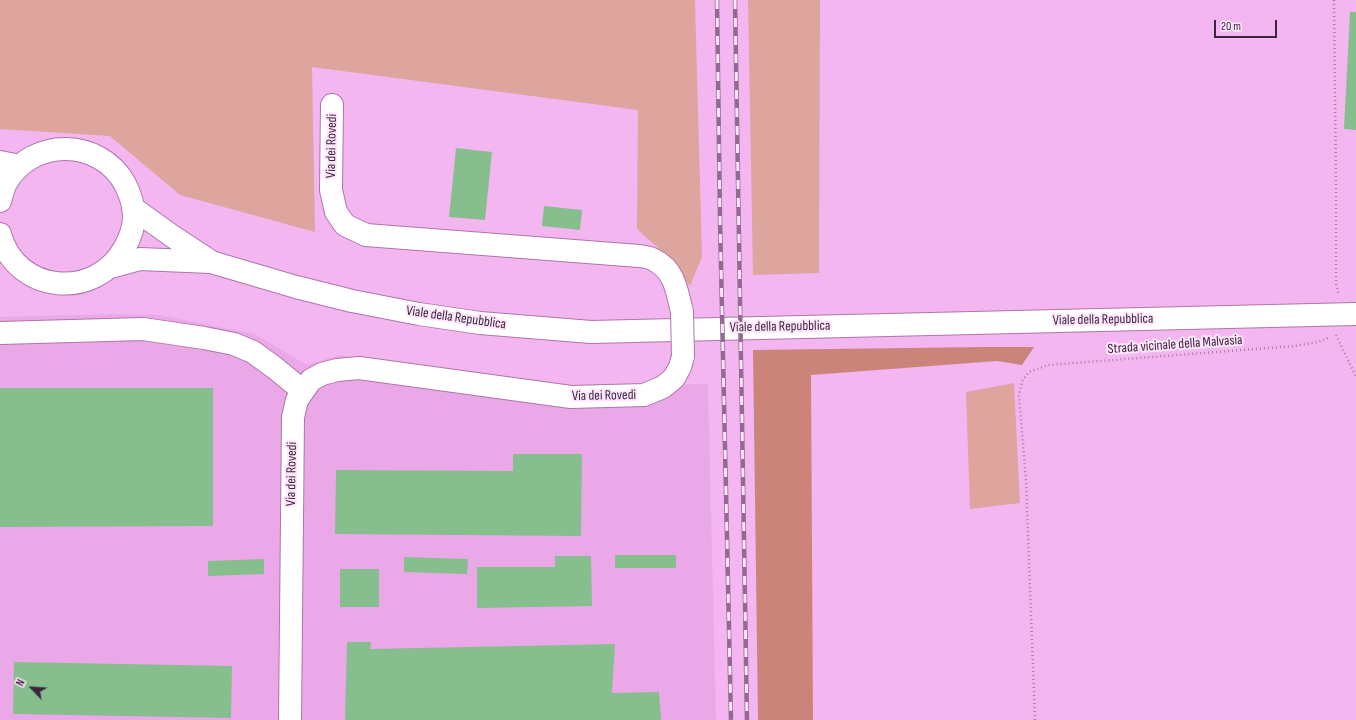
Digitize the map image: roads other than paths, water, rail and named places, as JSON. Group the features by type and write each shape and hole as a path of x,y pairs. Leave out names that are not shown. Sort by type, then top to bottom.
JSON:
{"street":[{"name":"Via dei Rovedi","path":"290,720 293,417 297,400 311,380 322,374 337,370 359,368 571,397 644,395 663,387 674,378 680,367 683,356 682,312 675,284 668,269 654,259 639,256 366,235 345,226 336,212 331,190 332,105"},
{"path":"0,201 6,184 10,164 60,148 83,150 104,159 120,175 130,195 134,217 130,239 119,259 102,274 81,283 59,284 38,279 19,266 5,248 1,239"},
{"name":"Viale della Repubblica","path":"133,208 211,262"},
{"name":"Viale della Repubblica","path":"111,267 140,259 211,262 296,287 352,301 419,314 480,322 591,332 1349,314"},
{"path":"0,267 28,273"},
{"path":"0,333 143,329 204,338 234,344 253,352 303,391"}],"railway":[{"path":"717,0 720,220 731,720"},
{"path":"735,0 747,720"}]}
